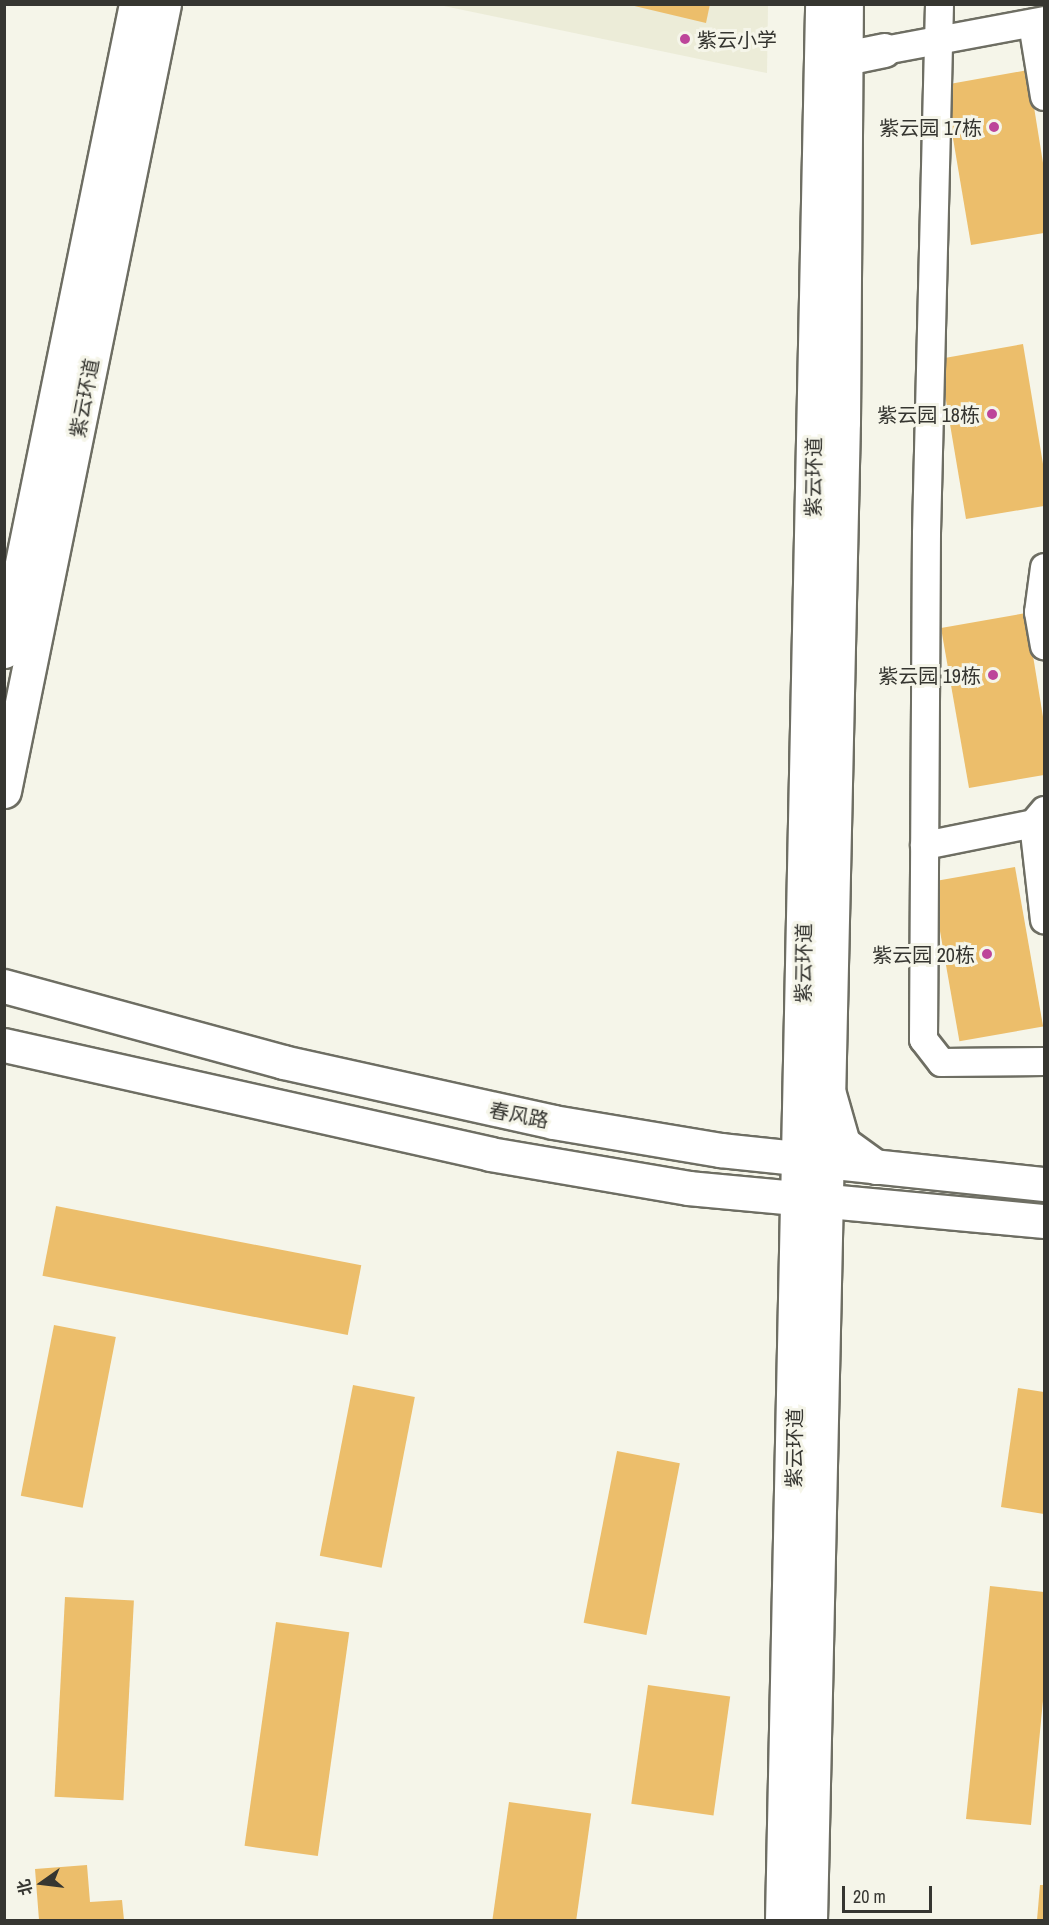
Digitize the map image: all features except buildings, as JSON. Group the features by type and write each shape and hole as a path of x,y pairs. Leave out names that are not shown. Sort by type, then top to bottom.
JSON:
{"street":[{"name":"紫云环道","path":"4,651 136,4"},
{"name":"紫云环道","path":"4,791 164,4"},
{"name":"紫云环道","path":"822,4 834,60"},
{"name":"紫云环道","path":"810,1920 817,1178 815,1090 834,60 846,4"},
{"path":"939,4 940,40 926,533 923,1039 941,1062 1044,1061"},
{"path":"834,60 1038,22 1044,96"},
{"path":"1044,567 1038,612 1044,645"},
{"path":"924,845 1039,817 1044,919"},
{"path":"4,972 36,996"},
{"name":"春风路","path":"4,986 440,1099 654,1140 817,1178 885,1207 1044,1221"},
{"name":"春风路","path":"4,1045 490,1154 688,1188 817,1178 884,1170 1044,1184"},
{"path":"815,1090 843,1143 884,1170"},
{"name":"紫云环道","path":"782,1920 817,1178"}],"shaded area":[{"name":"紫云小学","path":"439,5 768,5 767,73"}],"place":[{"name":"紫云小学","path":"685,39"},
{"name":"紫云园 17栋","path":"994,127"},
{"name":"紫云园 18栋","path":"992,414"},
{"name":"紫云园 19栋","path":"993,675"},
{"name":"紫云园 20栋","path":"987,954"}]}
